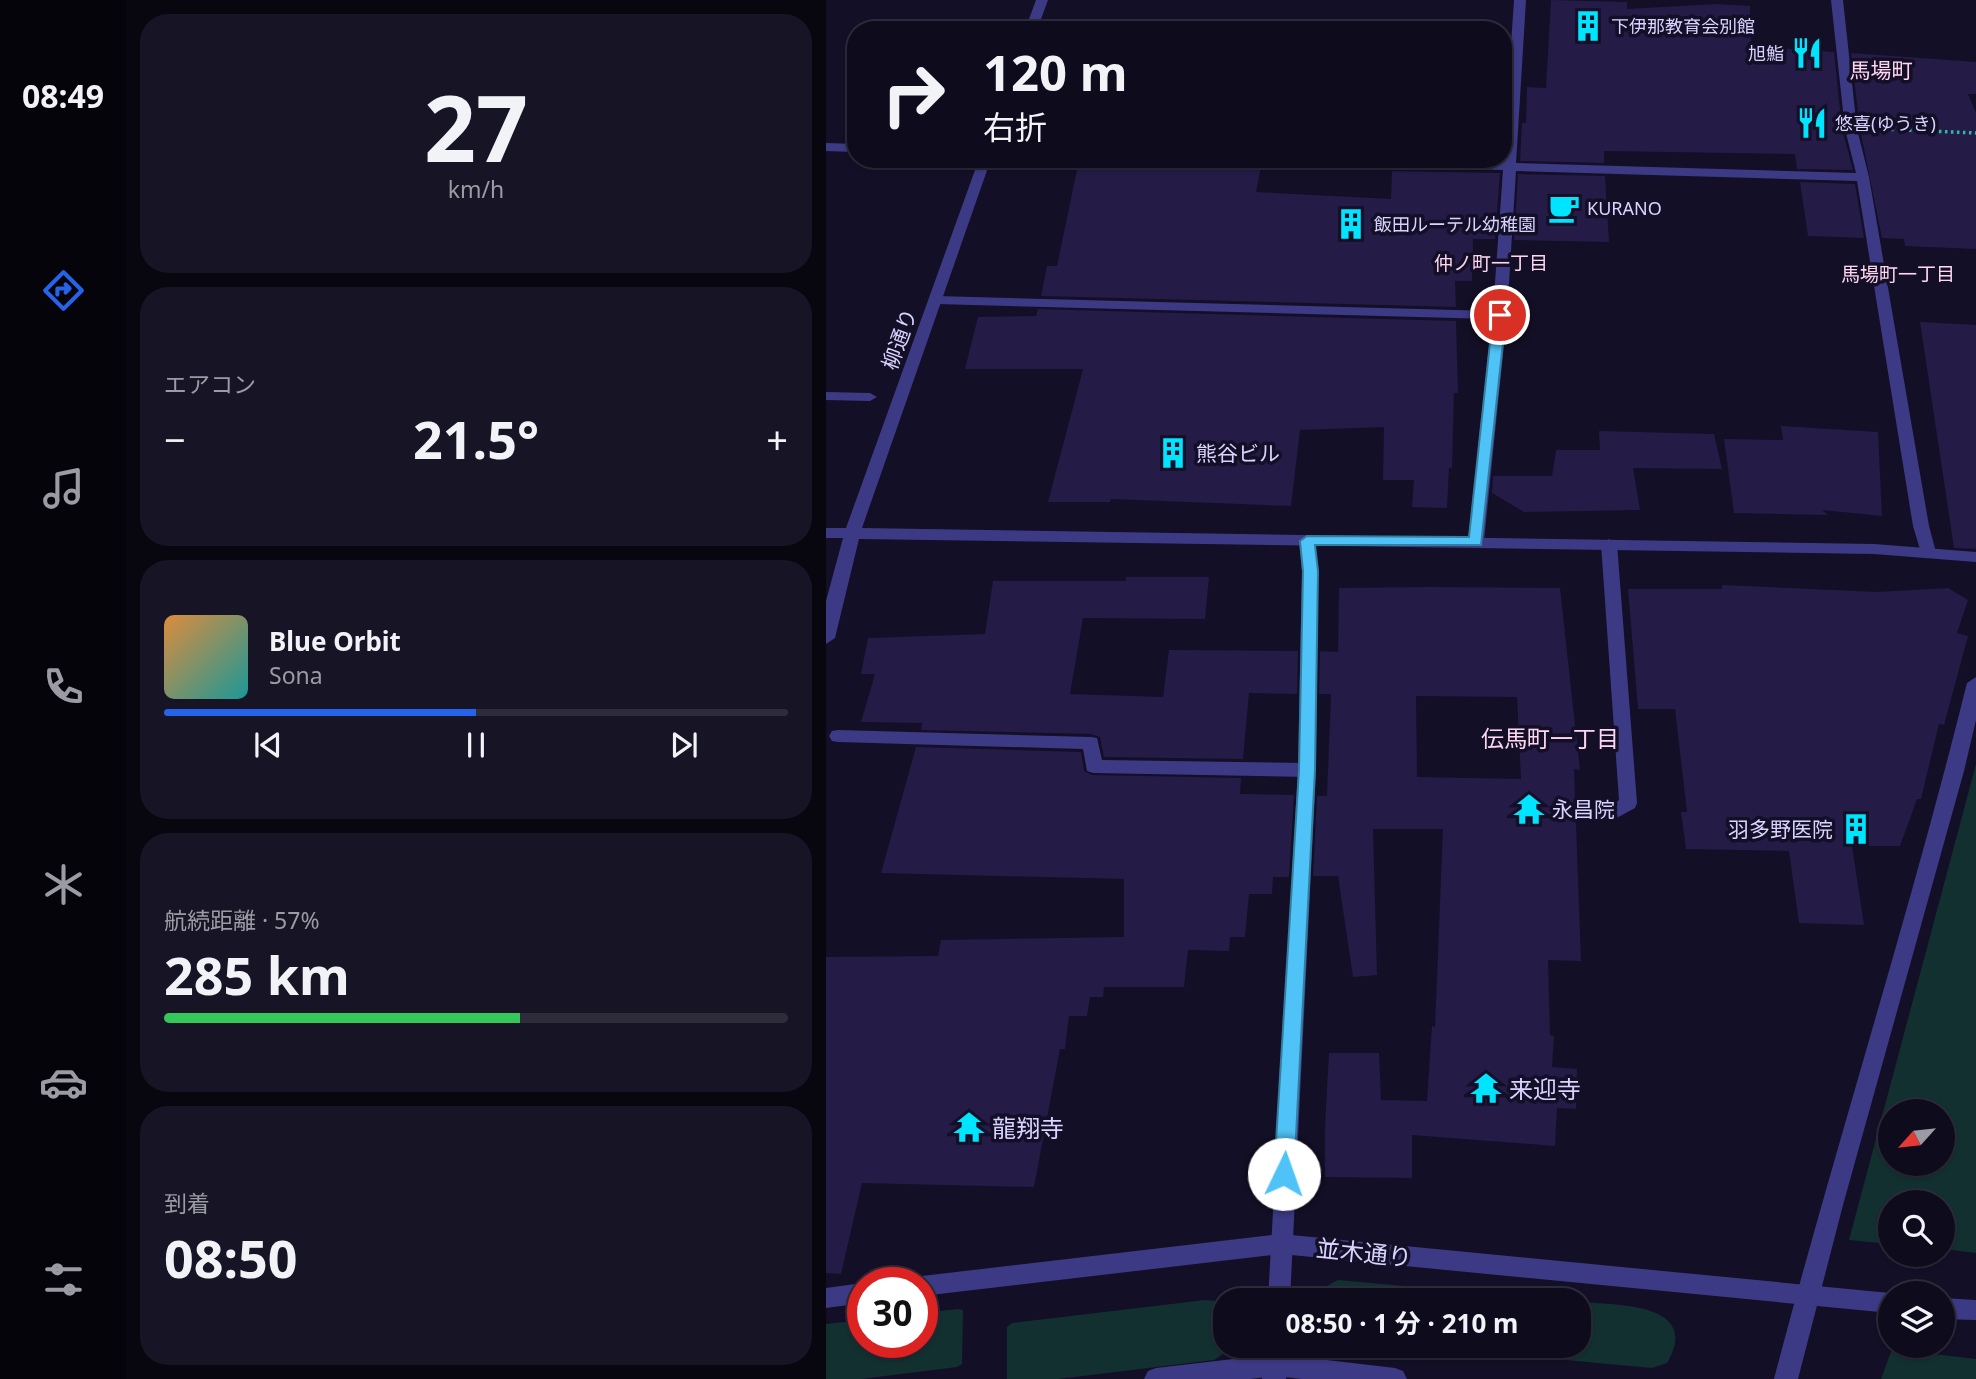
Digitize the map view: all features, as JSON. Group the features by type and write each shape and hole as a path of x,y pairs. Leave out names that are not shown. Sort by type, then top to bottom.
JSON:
{"street":[{"path":"1034,21 1042,0"},
{"path":"1512,133 1520,0"},
{"path":"1837,0 1851,128 1863,177 1921,526 1928,552"},
{"path":"826,147 847,148"},
{"path":"1512,166 1863,177"},
{"name":"柳通り","path":"826,638 842,568 862,500 982,168"},
{"path":"1476,541 1500,315 1510,168"},
{"path":"936,300 1500,315"},
{"path":"826,396 870,397"},
{"path":"826,534 1476,541 1928,552 1976,556"},
{"path":"1279,1288 1307,770 1310,571 1307,541"},
{"path":"1609,544 1628,803 1612,814"},
{"path":"1786,1379 1806,1297 1928,874 1976,683"},
{"path":"838,736 1091,743 1093,766 1307,770"},
{"name":"並木通り","path":"938,1284 1281,1244 1878,1302"},
{"path":"826,1298 847,1295"},
{"path":"1955,1309 1976,1310"},
{"path":"1156,1379 1276,1363 1395,1379"}],"path":[{"path":"1851,128 1976,132"}],"green space":[{"path":"1976,764 1976,1253 1955,1250 1955,1190 1878,1190 1878,1243 1849,1240 1878,1131 1878,1176 1955,1176 1955,1099 1887,1099"},
{"path":"1338,1280 1427,1288 1324,1288"},
{"path":"1213,1301 1213,1358 1217,1358 1058,1379 1007,1379 1007,1327 1012,1323"},
{"path":"1591,1303 1613,1304 1650,1311 1664,1318 1673,1328 1675,1343 1667,1363 1652,1368 1544,1358 1591,1358"},
{"path":"963,1310 962,1364 957,1367 861,1379 826,1379 826,1324 847,1322 847,1358 938,1358 938,1311"},
{"path":"1955,1356 1976,1359 1976,1379 1881,1379 1889,1358"}],"building":[{"path":"1551,0 1627,2 1627,9 1716,4 1750,6 1751,46 1834,52 1842,129 1853,170 1797,169 1795,154 1604,151 1604,163 1520,161 1522,123 1526,123 1527,87 1546,88"},
{"path":"1851,53 1976,62 1976,94 1968,94 1976,113 1976,249 1905,246 1904,239 1882,238 1860,129"},
{"path":"1077,168 1261,168 1256,192 1391,199 1392,171 1500,173 1495,239 1473,239 1472,281 1455,281 1456,307 1041,296 1047,266 1057,266"},
{"name":"KURANO","path":"1518,174 1605,176 1609,242 1514,240"},
{"path":"1800,182 1855,184 1864,238 1808,236"},
{"path":"1038,309 1456,321 1458,393 1454,393 1452,469 1449,467 1447,508 1412,507 1414,480 1383,480 1384,427 1300,430 1291,506 1111,499 1110,502 1048,502 1083,369 965,369 978,317 1036,316"},
{"path":"1920,322 1976,325 1976,549 1954,548"},
{"path":"1781,426 1878,432 1882,516 1822,510 1828,515 1734,513 1724,439 1783,440"},
{"path":"1599,431 1714,434 1722,469 1633,468 1640,510 1524,512 1492,493 1493,476 1552,476 1556,450 1600,450"},
{"path":"1126,577 1209,577 1205,619 1083,618 1070,694 1163,697 1169,650 1298,651 1297,694 1249,693 1243,759 1104,757 1100,737 1091,734 921,730 922,723 861,722 875,674 861,674 868,638 985,634 993,581 1126,581"},
{"path":"1722,585 1877,592 1948,588 1968,600 1957,633 1968,636 1944,725 1939,724 1921,799 1917,799 1900,846 1852,846 1864,925 1799,923 1789,851 1686,849 1681,812 1687,812 1675,709 1638,709 1628,589 1722,589"},
{"path":"1339,588 1560,588 1580,770 1574,769 1581,961 1548,960 1550,1035 1554,1036 1552,1067 1577,1069 1576,1109 1557,1108 1555,1146 1412,1135 1412,1178 1325,1177 1329,1053 1379,1053 1381,1100 1427,1101 1432,1026 1435,1027 1443,829 1373,829 1377,975 1353,977 1338,876 1313,876 1317,796 1327,796 1331,694 1319,694 1320,651 1338,652","holes":["1416,696 1517,697 1521,779 1417,777"]},
{"path":"916,747 1081,752 1084,771 1092,775 1241,778 1240,794 1294,795 1289,877 1273,877 1272,894 1249,894 1245,937 1230,937 1229,951 1188,950 1184,987 1104,987 1103,997 1090,997 1087,1016 1069,1016 1065,1049 1060,1049 1034,1187 862,1183 841,1274 826,1273 826,957 938,956 941,940 1124,937 1124,879 881,873"}],"place":[{"name":"下伊那教育会別館","path":"1588,26"},
{"name":"旭鮨","path":"1807,53"},
{"name":"悠喜(ゆうき)","path":"1812,123"},
{"name":"KURANO","path":"1564,208"},
{"name":"飯田ルーテル幼稚園","path":"1351,224"},
{"name":"熊谷ビル","path":"1173,453"},
{"name":"永昌院","path":"1529,809"},
{"name":"羽多野医院","path":"1856,829"},
{"name":"来迎寺","path":"1486,1088"},
{"name":"龍翔寺","path":"969,1127"}],"district":[{"name":"馬場町","path":"1881,70"},
{"name":"仲ノ町一丁目","path":"1491,263"},
{"name":"馬場町一丁目","path":"1898,274"},
{"name":"伝馬町一丁目","path":"1550,738"}],"route":[{"path":"1284,1174 1307,770 1310,571 1307,541 1476,541 1500,315"}]}
